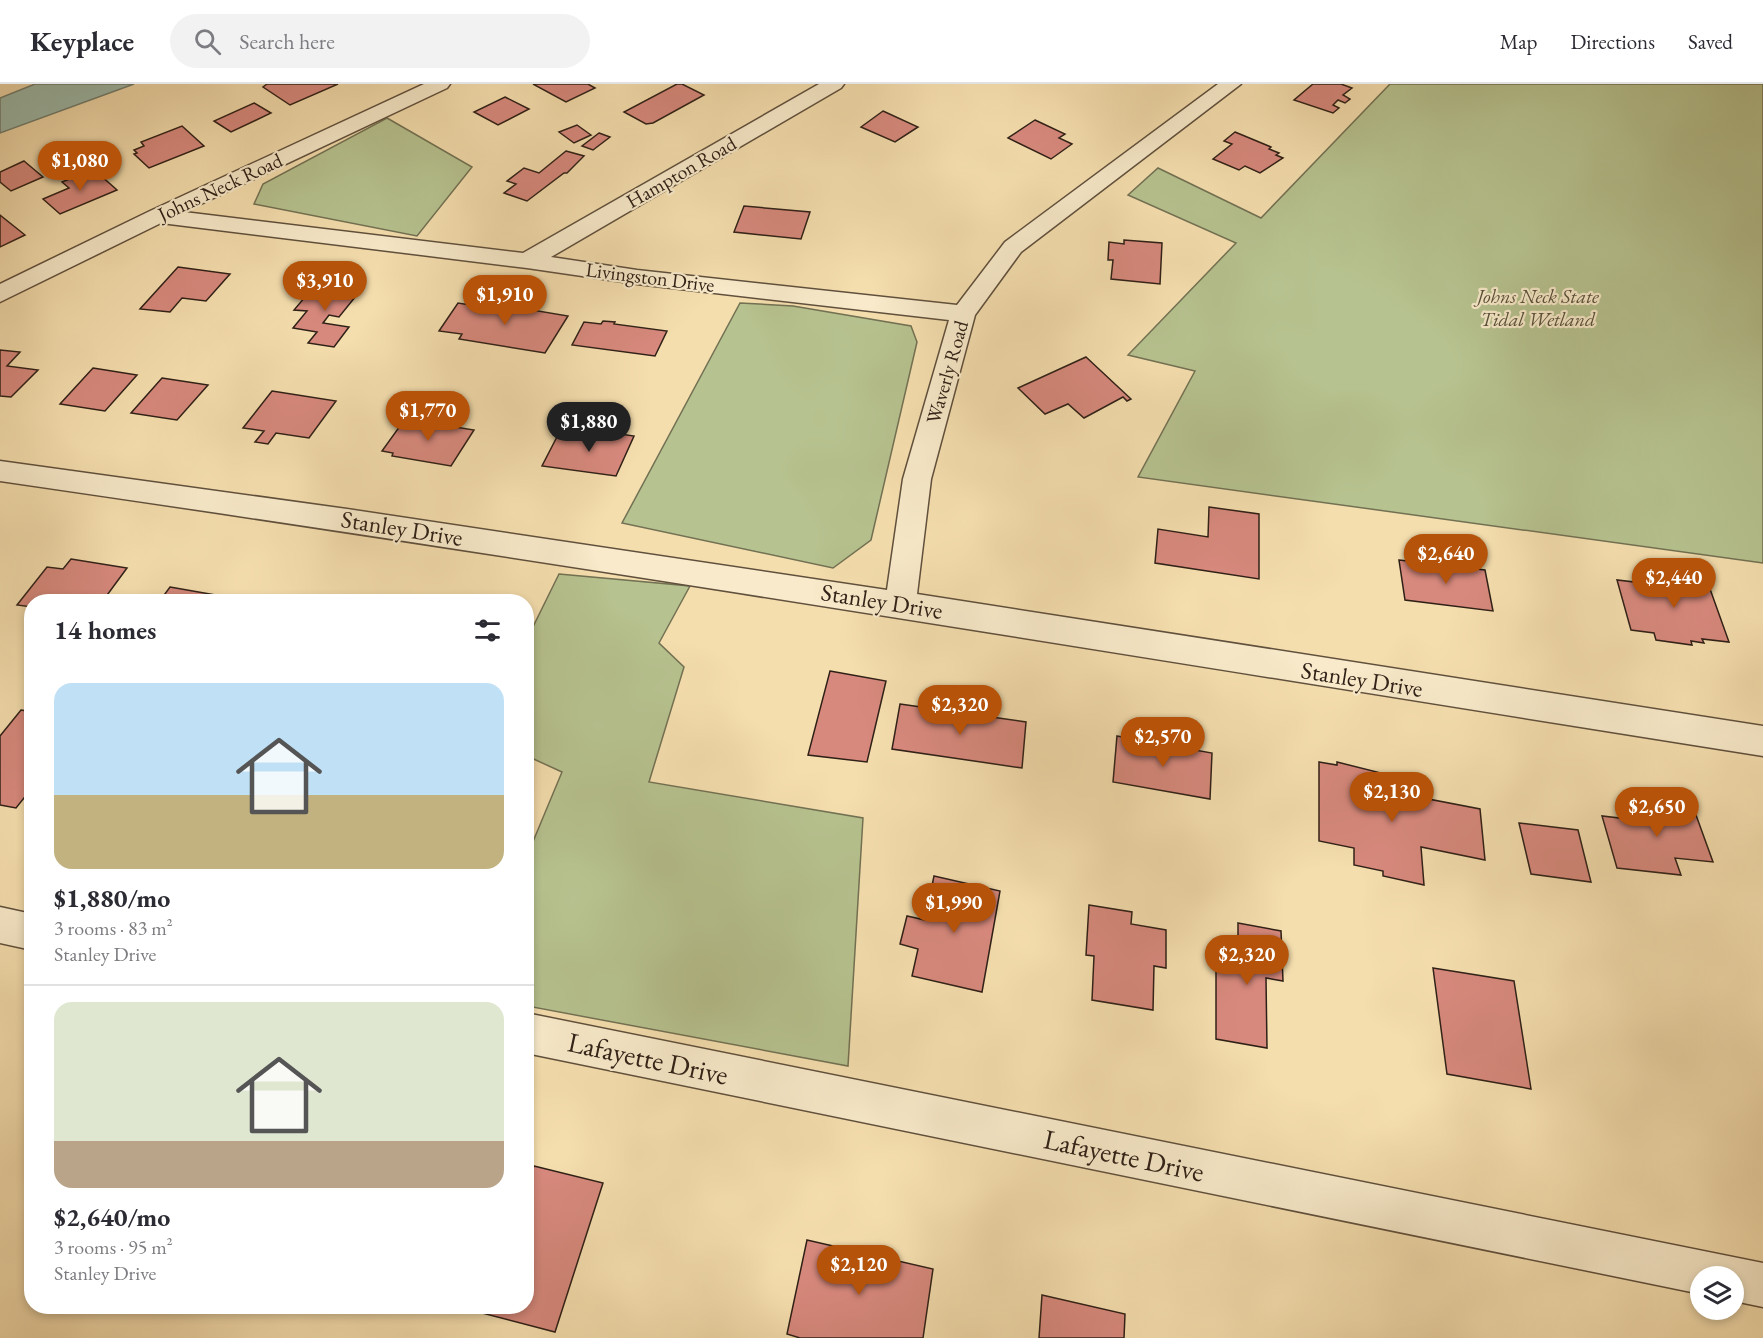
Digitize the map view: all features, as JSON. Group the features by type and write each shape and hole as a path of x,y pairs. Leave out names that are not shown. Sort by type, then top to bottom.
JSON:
{"street":[{"name":"Johns Neck Road","path":"0,294 159,216 440,84"},
{"name":"Hampton Road","path":"527,261 834,84"},
{"name":"Waverly Road","path":"900,604 917,479 963,314 1013,247 1231,84"},
{"name":"Livingston Drive","path":"159,216 527,261 637,277 963,314"},
{"name":"Stanley Drive","path":"0,471 900,604 1365,680 1763,741"},
{"path":"0,925 24,930"},
{"name":"Lafayette Drive","path":"534,1035 1690,1269"},
{"path":"1744,1281 1763,1285"}],"green space":[{"name":"Johns Neck State Tidal Wetland","path":"1390,84 1763,84 1763,563 1138,477 1195,371 1128,355 1236,243 1128,195 1158,168 1261,218"},
{"path":"387,118 472,167 417,236 254,204 263,184"},
{"path":"740,303 793,306 911,326 917,342 871,540 833,568 622,523"},
{"path":"559,574 690,586 659,643 684,667 649,782 863,818 848,1066 534,1007 534,839 562,772 534,759 534,625"}],"shaded area":[{"path":"35,84 134,84 0,133 0,98"}],"building":[{"path":"267,84 338,84 290,105 263,87"},
{"path":"533,84 588,84 595,88 566,102"},
{"path":"677,84 682,84 704,95 653,123 646,124 624,112"},
{"path":"1313,84 1341,84 1352,88 1343,95 1350,99 1345,103 1338,100 1333,105 1339,108 1333,113 1294,100"},
{"path":"505,97 529,109 498,125 474,112"},
{"path":"254,103 271,113 231,132 214,121"},
{"path":"883,111 918,127 895,142 861,127"},
{"path":"1035,120 1065,134 1059,138 1072,144 1051,159 1008,138"},
{"path":"577,125 591,135 574,143 559,132"},
{"path":"182,126 204,146 149,168 134,154 137,153 134,150 144,146 141,142"},
{"path":"1235,132 1271,147 1269,149 1279,153 1276,155 1283,158 1260,173 1245,166 1239,170 1213,159 1232,144 1224,141"},
{"path":"599,133 610,137 593,150 582,146"},
{"path":"566,151 584,156 567,173 527,201 504,193 516,184 507,181 524,168 539,173"},
{"path":"24,161 43,177 11,191 0,182 0,172"},
{"path":"89,171 97,177 100,175 117,190 60,214 43,199 69,188 62,182"},
{"path":"744,206 810,212 801,239 734,232"},
{"path":"0,215 25,235 0,247"},
{"path":"1124,240 1162,243 1160,284 1111,279 1113,260 1108,260 1109,242 1124,244"},
{"path":"178,267 230,274 206,301 182,298 170,312 140,309"},
{"path":"334,282 346,284 343,288 360,291 339,317 329,315 323,323 349,327 334,347 308,343 317,332 293,328 307,311 294,310 316,284 330,286"},
{"path":"494,301 528,306 526,309 568,316 545,353 459,339 462,334 439,331 458,303 489,308"},
{"path":"603,321 667,331 655,356 572,345 584,322 601,324"},
{"path":"0,350 20,352 7,366 38,370 11,397 0,396"},
{"path":"1086,357 1131,399 1127,401 1123,397 1084,418 1068,404 1045,414 1018,388"},
{"path":"93,368 137,375 105,411 60,404"},
{"path":"162,378 208,385 177,420 131,413"},
{"path":"272,391 336,401 309,438 276,433 268,444 255,442 264,431 243,428"},
{"path":"405,419 474,430 451,466 392,456 393,453 382,451"},
{"path":"560,431 612,438 614,433 634,436 616,476 542,466"},
{"path":"1209,507 1259,514 1259,579 1155,563 1158,529 1208,537"},
{"path":"71,559 127,568 108,594 26,594 47,567 63,569"},
{"path":"1399,560 1485,570 1493,611 1405,600"},
{"path":"1663,570 1705,575 1729,642 1702,639 1704,643 1691,641 1692,645 1656,640 1654,633 1631,630 1617,580 1668,586"},
{"path":"170,587 210,594 165,594"},
{"path":"24,596 24,606 17,605"},
{"path":"830,671 886,681 867,762 808,755"},
{"path":"900,704 1026,722 1022,768 892,749"},
{"path":"21,710 24,711 24,798 16,808 0,805 0,736"},
{"path":"1117,736 1212,753 1210,799 1113,782"},
{"path":"1319,762 1337,765 1337,762 1381,773 1382,790 1480,809 1485,860 1421,847 1424,885 1383,876 1383,871 1354,865 1354,848 1319,841"},
{"path":"1638,798 1692,804 1713,862 1675,858 1681,875 1617,868 1602,816 1645,821"},
{"path":"1519,823 1578,830 1591,882 1531,874"},
{"path":"934,876 1000,891 982,992 912,976 918,949 900,944 907,916 925,920"},
{"path":"1089,905 1132,912 1131,924 1166,930 1166,968 1154,966 1153,1010 1092,1000 1094,956 1086,955"},
{"path":"1238,923 1281,931 1283,981 1266,978 1267,1048 1216,1039 1216,953 1238,957"},
{"path":"1433,968 1514,981 1531,1089 1447,1074"},
{"path":"534,1166 603,1183 555,1332 486,1314 534,1314"},
{"path":"807,1240 933,1269 923,1338 800,1338 787,1334"},
{"path":"1042,1295 1125,1314 1124,1338 1039,1338"}]}
